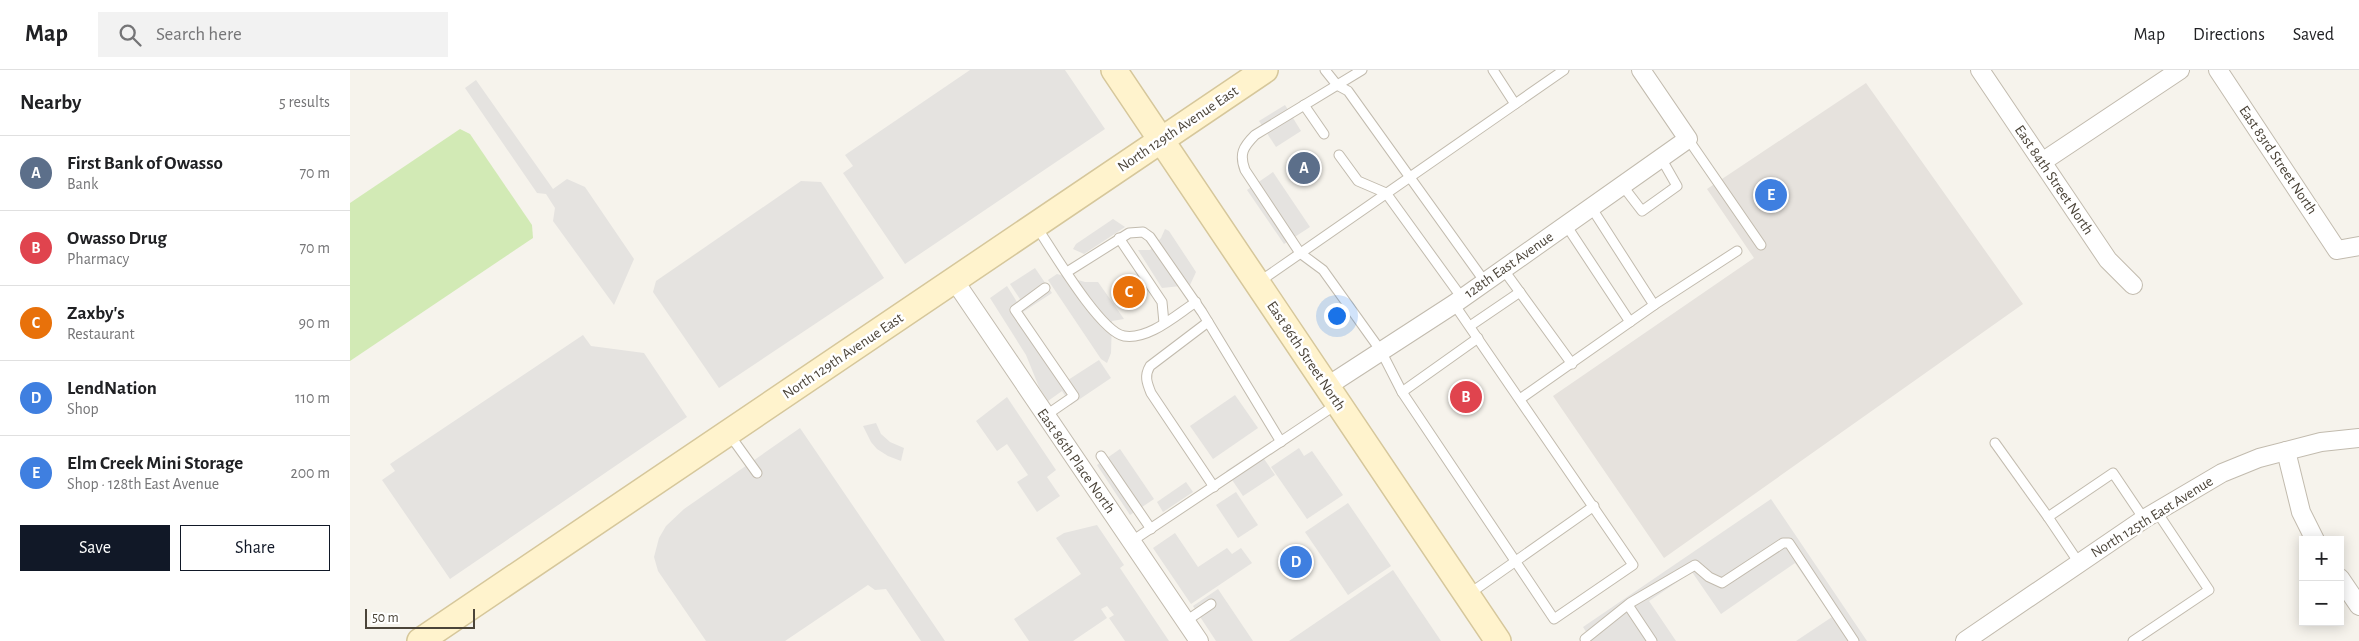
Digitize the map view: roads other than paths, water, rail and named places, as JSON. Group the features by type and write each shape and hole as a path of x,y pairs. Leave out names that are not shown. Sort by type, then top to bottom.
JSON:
{"main road":[{"name":"East 86th Street North","path":"1114,70 1498,641"},
{"name":"North 129th Avenue East","path":"420,641 1036,226 1256,73"}],"street":[{"path":"1641,70 1688,138"},
{"name":"East 84th Street North","path":"1980,70 2108,260 2133,285"},
{"path":"2042,162 2180,70"},
{"name":"East 83rd Street North","path":"2218,70 2337,250 2359,246"},
{"name":"128th East Avenue","path":"1332,396 1381,351 1458,301 1688,138"},
{"name":"East 86th Place North","path":"954,280 1044,416 1132,541 1199,641"},
{"name":"North 125th East Avenue","path":"1965,641 2150,515 2222,473 2260,458 2320,442 2359,438"},
{"path":"2286,451 2301,512 2313,536"},
{"path":"2342,581 2359,606"}],"lane":[{"path":"1325,70 1348,92 1485,282"},
{"path":"1339,156 1358,182 1386,193 1458,301 1470,326 1633,565 1554,619 1402,392 1381,351 1323,270 1300,253 1245,170 1241,159 1242,151 1255,135 1362,70"},
{"path":"1492,70 1515,104"},
{"path":"1257,283 1564,70"},
{"path":"1304,105 1324,134"},
{"path":"1688,138 1746,227 1761,245"},
{"path":"1622,185 1642,211 1677,186 1661,158"},
{"path":"1591,207 1654,305"},
{"path":"1566,225 1630,322"},
{"path":"1036,226 1088,303 1113,332 1124,336 1140,334 1164,323 1196,302"},
{"path":"1067,272 1119,238 1136,231 1150,237 1196,302 1281,442"},
{"path":"1119,238 1162,302 1164,323"},
{"path":"1520,399 1654,305 1737,251"},
{"path":"1503,269 1572,364"},
{"path":"1044,416 1074,396 1015,310 1045,288"},
{"path":"1470,326 1520,292"},
{"path":"1208,322 1150,366 1146,372 1151,393 1214,487"},
{"path":"1402,392 1478,338"},
{"path":"1132,541 1281,442 1332,396"},
{"path":"728,433 757,473"},
{"path":"1995,443 2080,563"},
{"path":"1101,456 1150,529"},
{"path":"2048,517 2113,473 2150,515 2209,590 2133,641"},
{"path":"1467,595 1594,506"},
{"path":"1586,640 1628,604 1695,565 1709,577 1722,583 1783,543 1789,544 1854,641"},
{"path":"1186,621 1211,604"},
{"path":"1628,604 1652,641"}],"place":[{"name":"First Bank of Owasso","path":"1304,168"},
{"name":"Elm Creek Mini Storage","path":"1771,195"},
{"name":"Zaxby's","path":"1129,292"},
{"name":"Owasso Drug","path":"1466,397"},
{"name":"LendNation","path":"1296,562"}]}
